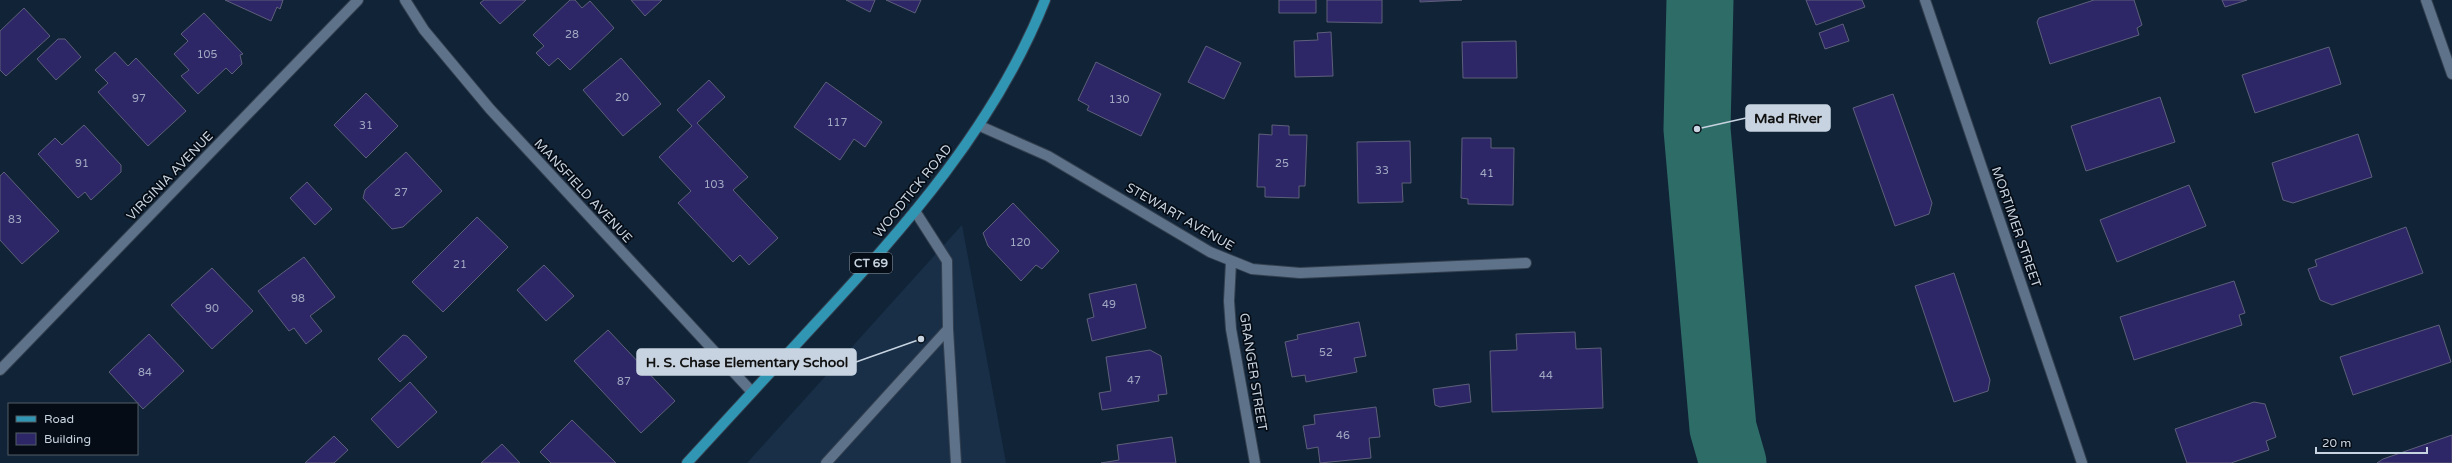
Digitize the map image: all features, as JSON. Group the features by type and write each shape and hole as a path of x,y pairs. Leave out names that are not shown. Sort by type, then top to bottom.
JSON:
{"main road":[{"name":"WOODTICK ROAD","path":"687,463 862,274 916,211 980,126 1018,59 1045,0"}],"street":[{"name":"VIRGINIA AVENUE","path":"0,370 358,0"},
{"name":"MANSFIELD AVENUE","path":"404,0 428,36 490,109 752,392"},
{"name":"MORTIMER STREET","path":"1925,0 2082,463"},
{"path":"2426,0 2452,74"},
{"name":"STEWART AVENUE","path":"980,126 1048,156 1210,252 1231,262 1252,269 1300,273 1526,263"},
{"path":"916,211 947,261 948,329 956,463"},
{"name":"GRANGER STREET","path":"1231,262 1229,301 1231,329 1254,463"},
{"path":"826,463 948,329"}],"shaded area":[{"path":"962,225 1006,463 747,463"}],"building":[{"path":"225,0 283,0 280,9 277,7 271,21"},
{"path":"484,0 526,0 500,24 480,3"},
{"path":"570,0 575,0 582,8 590,1 614,28 570,70 558,58 549,66 536,53 544,46 533,35"},
{"path":"631,0 662,0 645,16"},
{"path":"846,0 875,0 870,12"},
{"path":"886,0 921,0 915,13"},
{"path":"1279,0 1316,0 1316,13 1279,13"},
{"path":"1327,0 1382,0 1382,23 1327,22"},
{"path":"1420,0 1462,0 1420,2"},
{"path":"1806,0 1862,0 1865,7 1816,25"},
{"path":"2094,0 2134,0 2142,25 2137,28 2139,35 2050,64 2037,22 2039,18"},
{"path":"2222,0 2247,0 2225,7"},
{"path":"24,8 50,36 6,76 0,70 0,31"},
{"path":"204,13 243,54 240,55 242,64 232,74 226,68 198,94 181,76 189,70 174,54 188,41 181,34"},
{"path":"1843,24 1849,41 1825,49 1819,33"},
{"path":"1331,32 1333,76 1295,77 1294,41 1318,40 1317,33"},
{"path":"58,39 65,39 81,57 56,80 37,59"},
{"path":"1516,41 1517,78 1463,78 1462,42"},
{"path":"1206,46 1241,63 1224,99 1188,82"},
{"path":"2329,47 2341,84 2255,113 2242,75"},
{"path":"115,52 128,66 136,58 186,111 148,146 98,92 108,83 95,70"},
{"path":"621,58 661,104 623,136 583,90"},
{"path":"1096,62 1161,94 1141,136 1087,110 1089,106 1078,100"},
{"path":"709,80 725,97 697,123 748,177 733,190 778,238 749,265 740,255 733,262 678,203 691,191 659,157 692,126 677,110"},
{"path":"826,82 882,122 865,147 854,139 840,160 794,127"},
{"path":"366,93 398,126 366,158 334,125"},
{"path":"1893,94 1932,203 1929,214 1895,226 1853,108"},
{"path":"2160,97 2175,142 2086,171 2071,126"},
{"path":"84,125 121,165 121,172 91,200 85,192 78,198 38,154 55,138 62,145"},
{"path":"1272,125 1289,126 1289,135 1307,135 1305,186 1299,186 1299,198 1265,197 1265,187 1257,187 1259,134 1272,135"},
{"path":"2358,134 2372,177 2293,203 2283,200 2272,163"},
{"path":"1462,138 1491,138 1491,148 1514,148 1513,205 1468,204 1468,199 1461,198"},
{"path":"1410,141 1411,183 1402,183 1403,202 1358,203 1357,142"},
{"path":"406,152 442,191 403,227 392,229 363,198 365,190"},
{"path":"4,172 59,231 22,264 0,240 0,176"},
{"path":"307,182 332,209 315,225 290,198"},
{"path":"2189,185 2206,226 2117,262 2100,220"},
{"path":"1013,203 1059,251 1042,269 1036,265 1021,281 988,246 983,233"},
{"path":"477,217 508,247 443,312 412,282"},
{"path":"2406,227 2423,273 2332,305 2320,300 2308,269 2317,266 2315,260"},
{"path":"304,257 335,297 310,316 322,331 306,344 294,328 289,331 258,291"},
{"path":"544,265 574,296 546,321 517,290"},
{"path":"212,268 253,311 212,349 171,305"},
{"path":"1954,273 1990,380 1988,391 1954,402 1915,286"},
{"path":"2234,281 2245,313 2239,315 2242,325 2134,360 2120,317"},
{"path":"1136,284 1146,328 1092,341 1087,319 1094,317 1089,294"},
{"path":"1359,322 1366,356 1354,358 1357,372 1306,382 1305,375 1292,377 1285,342 1298,339 1297,335"},
{"path":"2439,325 2451,362 2353,395 2340,357"},
{"path":"608,330 675,401 641,433 574,361"},
{"path":"1575,332 1576,349 1601,348 1603,408 1492,412 1490,351 1517,350 1516,334"},
{"path":"149,334 184,371 143,409 109,372"},
{"path":"403,335 407,336 427,357 400,382 378,359"},
{"path":"1150,350 1161,356 1167,394 1158,395 1159,401 1102,410 1099,393 1111,391 1106,357"},
{"path":"410,382 437,412 398,448 371,419"},
{"path":"1469,384 1471,402 1440,407 1435,405 1433,389"},
{"path":"2254,402 2265,404 2276,437 2266,441 2269,450 2231,463 2187,463 2175,429"},
{"path":"1376,407 1380,437 1369,438 1371,458 1320,463 1318,447 1307,449 1303,426 1315,424 1314,415"},
{"path":"572,420 616,463 551,463 540,452"},
{"path":"2452,435 2452,463 2377,463 2383,459"},
{"path":"334,436 348,450 334,463 305,463"},
{"path":"1172,437 1176,463 1101,463 1119,460 1117,445"},
{"path":"502,444 520,463 481,463"}],"waterway":[{"path":"1700,0 1697,129 1723,428 1733,463"}],"place":[{"name":"Mad River","path":"1697,129"},
{"name":"H. S. Chase Elementary School","path":"921,339"}]}
